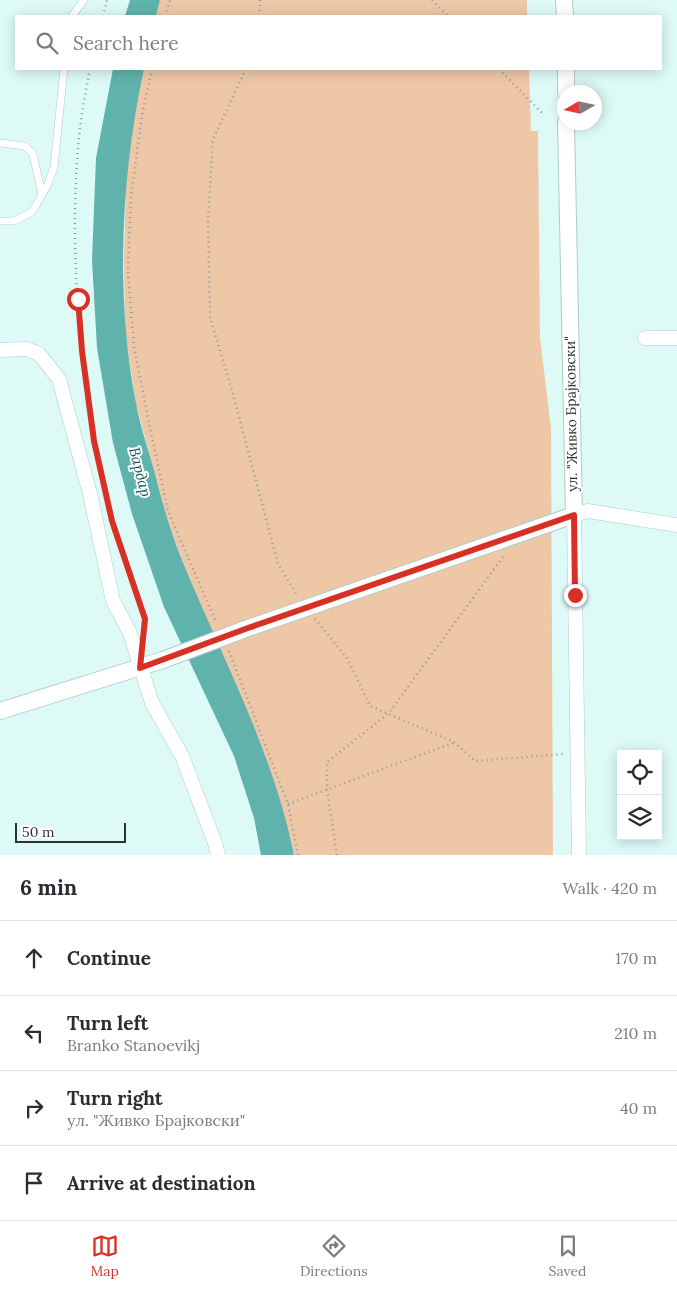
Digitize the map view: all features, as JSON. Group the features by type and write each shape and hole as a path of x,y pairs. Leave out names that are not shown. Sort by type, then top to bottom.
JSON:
{"street":[{"path":"564,0 565,15"},
{"path":"566,70 566,85"},
{"name":"ул. \"Живко Брајковски\"","path":"566,130 579,855"},
{"path":"645,338 677,338"},
{"path":"0,350 27,349 39,354 59,380 90,494 113,601 130,633 152,703 182,756 218,855"},
{"path":"0,711 140,668 248,628 574,515 588,512 677,524"}],"lane":[{"path":"73,15 84,0"},
{"path":"0,221 14,221 32,212 42,195 54,167 64,70"},
{"path":"0,143 25,146 32,154 42,195"}],"path":[{"path":"103,15 107,0"},
{"path":"165,15 170,0"},
{"path":"259,15 260,0"},
{"path":"432,0 447,15"},
{"path":"90,70 79,136 75,247 82,351 94,441 106,494"},
{"path":"152,70 142,115 132,196 128,270 134,347 148,423 168,511 216,622"},
{"path":"246,70 213,140 208,220 210,316 233,394 278,564 306,608 347,658 370,706 454,742 475,761 577,753"},
{"path":"500,70 542,112"},
{"path":"110,512 145,619 144,629"},
{"path":"337,855 328,790 327,762 388,714 519,534"},
{"path":"228,648 288,804 298,855"},
{"path":"288,804 454,742"}],"shaded area":[{"path":"160,0 527,0 527,15 156,15"},
{"path":"144,70 529,70 531,131 538,131 540,338 551,428 553,855 294,855 291,840 170,529 136,404 125,330 124,258 126,181 136,103"}],"water":[{"path":"130,0 160,0 156,15 125,15"},
{"name":"Вардар","path":"113,70 144,70 130,151 123,236 125,321 129,363 138,412 174,538 197,597 260,742 285,816 294,855 261,855 254,818 234,756 164,607 132,514 113,443 97,348 92,260 96,158"}],"route":[{"path":"78,299 82,351 94,441 112,521 145,619 140,668 248,628 574,515 575,595"}]}
